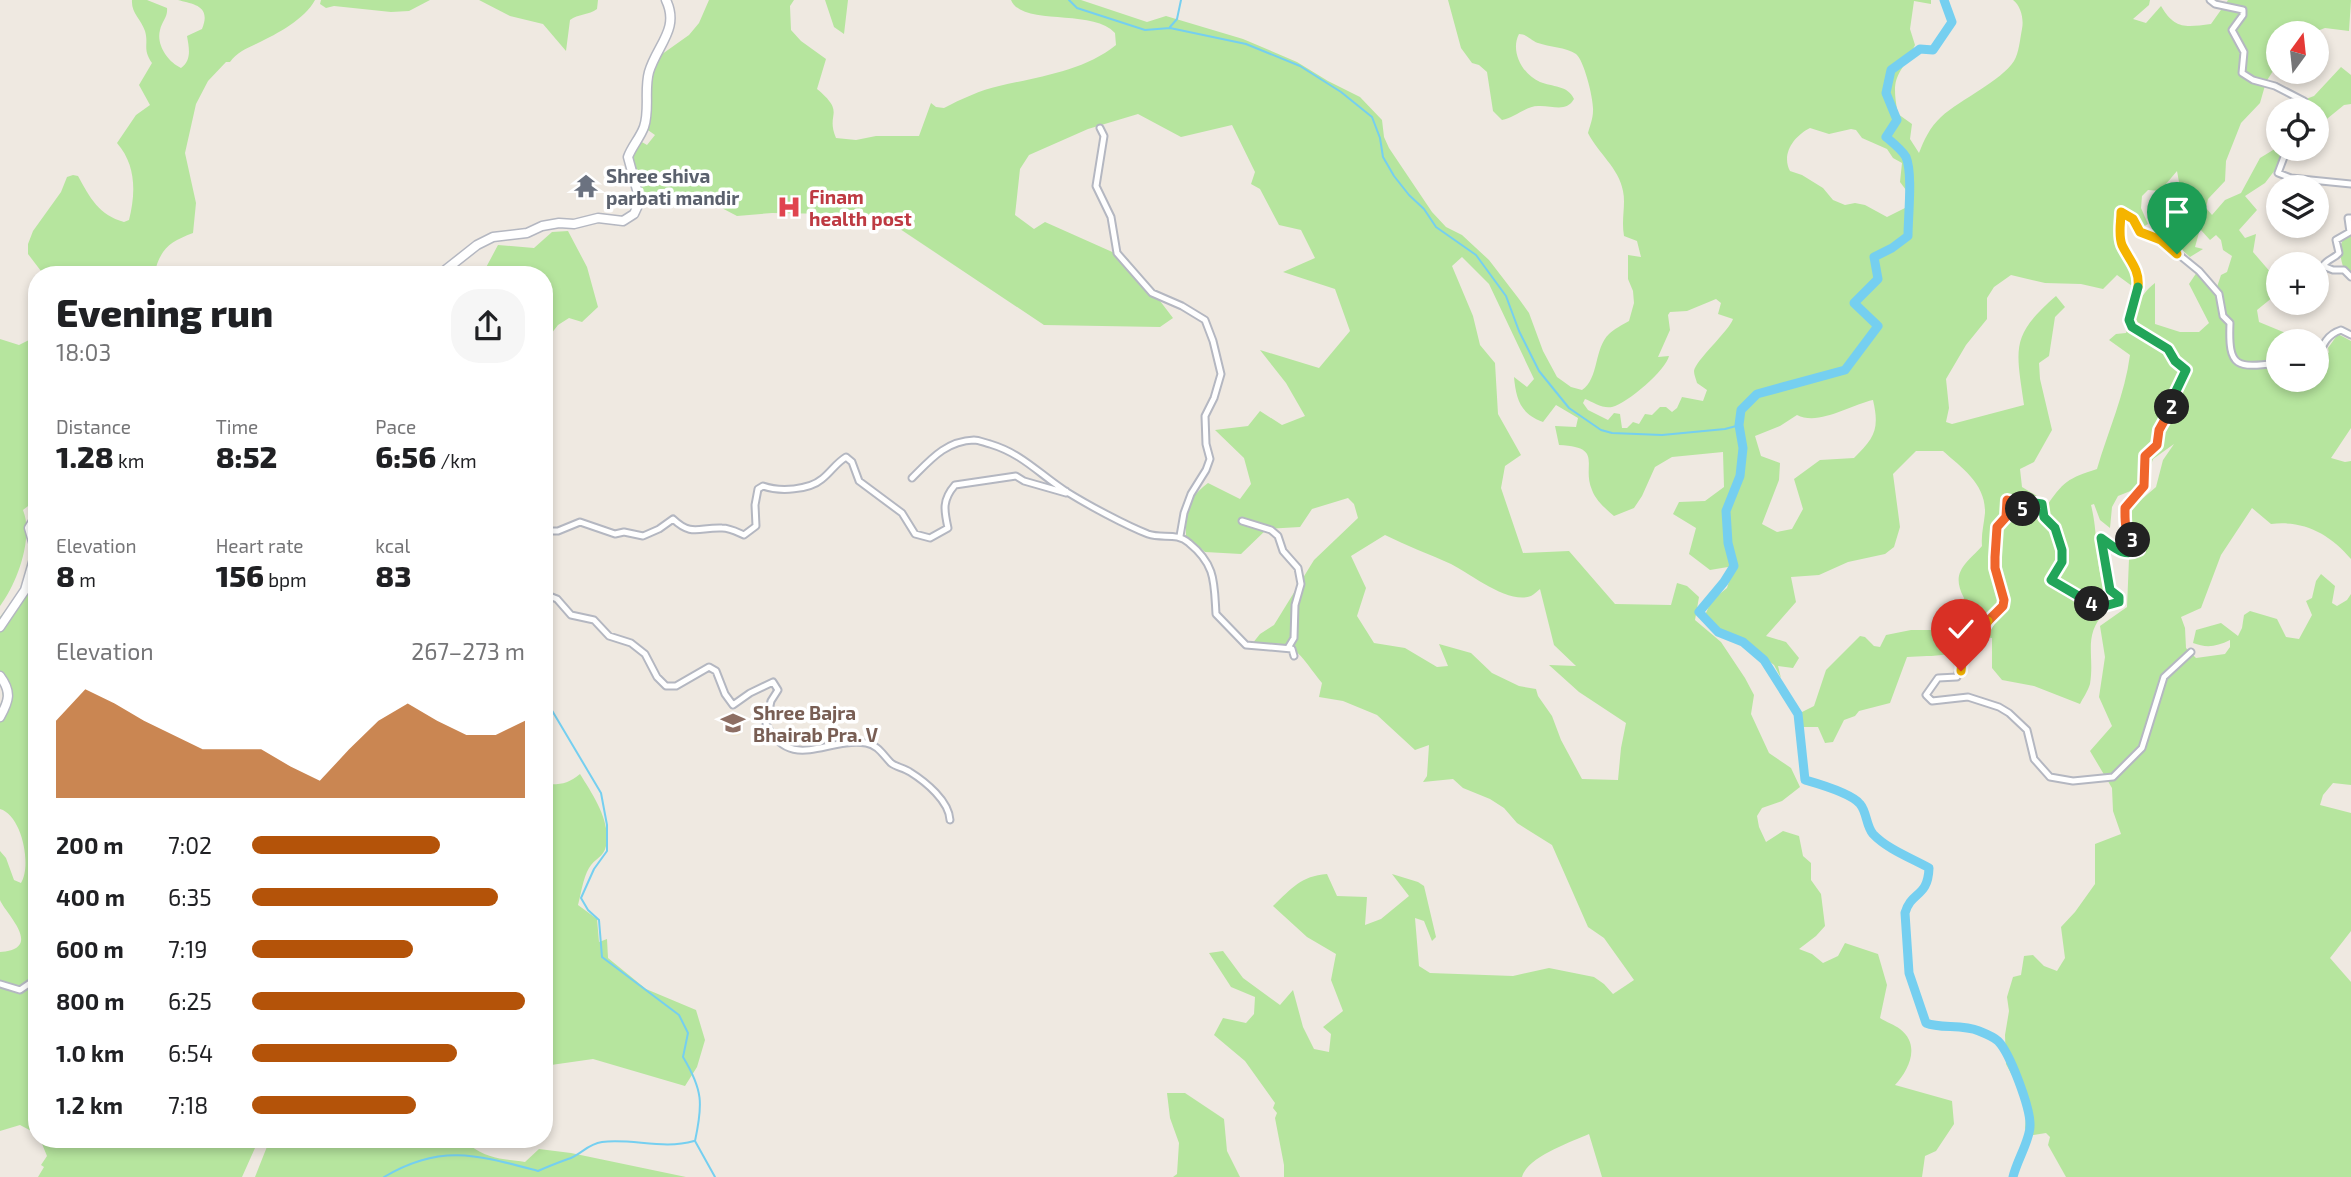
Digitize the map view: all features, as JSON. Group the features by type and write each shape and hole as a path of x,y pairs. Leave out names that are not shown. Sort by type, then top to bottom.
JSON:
{"main road":[{"path":"450,266 477,245 493,237 527,233 542,226 573,224 598,218 623,221 634,214 640,201 628,157 643,130 646,118 645,88 654,57 663,44 671,20 672,13 666,0"},
{"path":"0,627 25,590 28,580"},
{"path":"0,676 8,688 9,702 0,717"}],"street":[{"path":"2210,0 2243,10 2243,15 2232,30 2244,52 2242,72 2261,84 2275,86 2298,98"},
{"path":"1100,128 1104,136 1096,186 1111,217 1117,253 1152,293 1205,320 1220,365 1221,374 1216,394 1205,416 1206,444 1210,458 1191,494 1180,536"},
{"path":"2282,161 2278,173 2291,178 2351,184"},
{"path":"2191,652 2164,677 2142,748 2113,777 2073,781 2050,776 2034,759 2027,730 2009,713 1968,697 1932,701 1927,695 1938,678 1957,677 1961,671 1963,652 1972,642 1971,637 1984,628 2003,606 1995,557 1997,527 2006,517 2007,500 2021,510 2035,503 2042,504 2044,517 2055,528 2062,550 2062,562 2051,580 2082,600 2101,607 2119,602 2119,597 2110,590 2101,538 2121,552 2139,550 2128,536 2125,508 2144,486 2145,456 2157,445 2159,430 2172,407 2186,370 2175,361 2168,349 2132,327 2129,320 2139,278 2122,245 2121,212 2133,219 2140,232 2161,240 2190,262 2220,294 2223,316 2230,323 2231,353 2236,361 2241,365 2266,364"},
{"path":"2351,218 2348,218 2350,232 2336,240 2339,253 2323,266 2344,270 2351,277"},
{"path":"2329,337 2341,330 2351,335"},
{"path":"912,478 939,451 949,445 976,440 1009,450 1066,491 1145,533 1155,536 1180,536 1194,548 1213,573 1216,614 1246,645 1292,649 1294,656"},
{"path":"553,531 580,522 615,534 624,532 643,536 673,519 684,529 720,528 744,535 756,526 755,505 758,489 763,486 777,489 811,486 824,478 836,463 846,457 852,462 859,481 902,513 915,534 930,538 948,528 944,508 947,494 955,485 1016,476 1024,481 1066,491"},
{"path":"1242,521 1271,530 1278,536 1283,551 1298,568 1301,584 1295,606 1293,638 1287,648"},
{"path":"553,597 571,615 594,620 609,636 631,643 645,654 657,677 666,686 676,686 709,667 716,671 725,694 733,705 773,682 778,690 771,701 765,724 774,740 783,747 812,751 845,742 869,744 883,752 892,764 910,772 942,800 949,811 950,820"},
{"path":"0,984 20,990 28,984"}],"shaded area":[{"name":"Shree Bajra Bhairab Pra. V","path":"736,714 740,735 734,736 731,735 727,715"}],"green space":[{"path":"132,0 147,0 167,8 159,36 161,47 181,68 188,58 187,36 202,29 204,15 199,7 178,0 315,0 298,20 239,53 208,81 196,104 185,153 196,203 193,233 167,248 157,266 37,266 28,254 28,244 33,231 61,192 67,177 78,176 91,198 108,215 124,222 129,220 133,179 128,160 117,143 136,115 150,105 139,85 152,63 146,50 145,31 133,9"},
{"path":"321,0 430,0 409,11 391,12 334,6 326,8 320,4"},
{"path":"479,0 598,0 597,9 570,20 566,51 543,24 510,16"},
{"path":"709,0 794,0 790,6 791,30 826,59 817,89 833,109 836,138 856,140 876,136 919,136 931,103 944,108 985,90 1060,72 1090,61 1116,45 1115,33 1104,26 1091,21 1029,13 1018,8 1011,0 1081,0 1147,22 1166,16 1243,39 1297,62 1360,97 1382,120 1384,137 1389,148 1432,212 1446,227 1462,235 1489,260 1529,313 1543,351 1557,377 1571,387 1582,390 1591,379 1604,340 1613,330 1629,321 1634,303 1628,279 1628,255 1641,257 1637,241 1624,236 1624,196 1621,183 1588,133 1593,106 1585,72 1576,54 1538,43 1519,34 1517,55 1528,74 1540,82 1568,91 1574,99 1567,106 1534,107 1502,120 1493,111 1487,72 1472,63 1461,48 1448,0 1931,0 1931,4 1914,1 1910,29 1915,45 1898,77 1895,91 1898,114 1912,124 1910,139 1919,153 1928,134 1941,117 2000,76 2014,61 2023,21 2020,9 2013,0 2150,0 2149,5 2133,19 2146,23 2161,6 2176,23 2188,26 2211,24 2228,0 2351,0 2349,31 2329,28 2329,21 2266,21 2266,82 2260,103 2241,123 2226,161 2225,181 2208,199 2206,208 2212,215 2225,200 2241,193 2260,158 2266,154 2266,161 2282,161 2271,175 2266,175 2265,183 2245,196 2257,210 2239,230 2245,238 2256,234 2253,252 2266,267 2266,303 2257,310 2259,322 2276,329 2266,329 2266,392 2329,392 2329,347 2338,334 2351,341 2351,428 2331,458 2351,461 2351,559 2334,542 2316,531 2294,524 2271,524 2252,508 2221,555 2201,608 2181,617 2185,628 2186,648 2196,658 2225,654 2230,647 2230,640 2211,646 2198,645 2193,643 2196,630 2221,623 2238,636 2244,615 2250,611 2277,619 2286,637 2299,639 2312,615 2306,601 2312,598 2316,581 2321,574 2335,586 2332,603 2337,606 2351,594 2351,785 2333,783 2323,795 2320,805 2351,813 2351,931 2330,958 2351,982 2351,1177 2066,1177 2048,1145 2050,1137 2046,1133 2028,1136 2025,1128 2026,1116 2017,1085 2006,1064 2005,1035 2009,1011 2007,997 2013,977 2021,975 2024,956 2033,955 2044,966 2057,971 2065,958 2061,927 2095,884 2095,844 2121,834 2113,811 2112,788 2090,751 2112,726 2099,697 2105,657 2100,626 2127,607 2129,559 2146,553 2131,531 2128,511 2156,487 2163,460 2174,444 2153,459 2138,488 2118,496 2112,507 2110,528 2100,520 2094,504 2091,505 2101,576 2108,599 2105,603 2057,578 2067,559 2066,545 2058,528 2046,515 2046,509 2040,514 2052,529 2059,550 2059,561 2050,571 2049,581 2073,598 2106,611 2094,629 2090,684 2080,704 2034,686 2002,680 1992,668 1992,638 1978,636 1964,649 1955,652 1937,656 1907,657 1890,703 1859,711 1855,716 1844,720 1833,742 1825,743 1818,727 1800,727 1800,713 1814,706 1826,670 1860,636 1880,647 1886,635 1911,630 1936,630 1959,611 1964,598 1959,575 1982,546 1984,503 1982,493 1972,478 1943,451 1916,451 1893,474 1900,527 1894,547 1885,554 1848,562 1819,575 1791,577 1796,602 1766,636 1786,642 1799,658 1793,668 1778,666 1781,678 1774,665 1744,642 1719,632 1705,615 1712,600 1727,588 1734,566 1710,570 1689,554 1696,528 1673,514 1679,502 1705,501 1724,487 1723,452 1672,457 1655,467 1634,508 1614,516 1592,490 1587,454 1573,446 1559,445 1555,426 1576,427 1578,418 1556,405 1543,422 1524,410 1516,392 1514,377 1527,387 1534,379 1489,284 1462,257 1452,266 1473,316 1480,345 1495,363 1498,414 1521,455 1505,466 1501,488 1523,553 1569,551 1615,604 1671,605 1677,583 1687,586 1699,597 1695,620 1721,642 1745,678 1754,695 1751,714 1769,753 1791,768 1800,787 1782,801 1762,808 1757,816 1766,842 1783,831 1799,836 1803,856 1811,863 1811,880 1821,894 1825,926 1799,949 1812,954 1823,963 1838,956 1845,943 1878,954 1887,985 1880,1018 1898,1028 1910,1042 1911,1057 1905,1072 1895,1085 1952,1101 1954,1124 1936,1151 1925,1156 1922,1177 1602,1177 1589,1134 1541,1157 1532,1163 1522,1177 1284,1177 1275,1118 1277,1113 1273,1108 1275,1103 1245,1061 1214,1035 1223,1018 1246,1023 1254,1014 1255,997 1231,987 1209,953 1223,951 1243,978 1280,1005 1293,990 1303,1027 1314,1049 1329,1052 1331,1034 1323,1027 1343,1011 1331,980 1336,954 1307,937 1273,906 1303,880 1327,874 1337,896 1367,897 1365,925 1381,919 1409,896 1392,874 1424,886 1436,937 1432,941 1424,921 1415,918 1419,966 1430,973 1513,976 1549,968 1594,977 1613,994 1634,980 1604,938 1588,927 1552,845 1517,823 1504,808 1463,788 1453,779 1423,782 1427,776 1429,745 1415,750 1377,715 1343,701 1319,697 1322,683 1300,656 1287,646 1252,644 1260,634 1274,625 1314,560 1358,518 1354,504 1348,498 1312,509 1300,527 1267,529 1241,554 1205,552 1186,536 1186,519 1191,500 1208,483 1240,499 1251,484 1244,458 1215,430 1248,426 1260,411 1282,425 1305,416 1286,383 1260,350 1319,368 1350,331 1335,289 1283,272 1315,258 1301,230 1279,225 1260,189 1251,184 1255,172 1232,125 1181,137 1138,114 1088,129 1029,155 1020,169 1015,215 1034,229 1045,222 1128,259 1173,318 1160,327 1044,325 900,229 838,214 772,213 737,216 718,206 699,201 640,199 631,164 635,138 647,145 655,135 645,128 651,62 689,35 699,23","holes":["1810,128 1829,134 1856,130 1862,138 1887,149 1893,158 1902,163 1900,182 1906,190 1905,208 1887,217 1865,205 1845,205 1833,200 1823,188 1802,175 1790,171 1788,152 1794,141","2177,171 2181,193 2163,203 2158,228 2190,257 2203,249 2195,247 2200,229 2210,240 2216,235 2221,240 2223,250 2232,256 2227,272 2221,275 2217,287 2212,286 2199,269 2189,284 2209,323 2199,332 2180,332 2155,324 2155,283 2149,288 2137,306 2126,333 2116,334 2109,340 2130,355 2120,398 2097,469 2067,482 2046,507 2037,496 2022,487 2020,469 2034,462 2052,430 2039,363 2049,356 2055,317 2065,307 2056,296 2030,322 2024,333 2018,356 2024,405 1952,424 1946,422 1949,408 1946,379 1966,345 1987,319 1987,298 1994,287 2011,275 2045,283 2081,284 2103,289 2117,275 2132,286 2135,276 2115,242 2117,212 2126,207 2135,232 2148,224 2141,208 2142,196 2148,190 2160,191","1716,299 1721,303 1718,314 1733,319 1694,371 1697,383 1707,390 1703,401 1682,397 1672,412 1666,407 1660,407 1652,415 1645,414 1639,424 1633,422 1627,428 1622,428 1620,414 1614,413 1608,420 1588,410 1583,403 1585,399 1612,407 1636,393 1661,369 1669,356 1658,357 1670,330 1670,312 1687,311","1873,400 1876,419 1874,433 1854,458 1820,460 1794,479 1803,509 1792,529 1777,532 1762,524 1779,480 1780,463 1761,456 1755,436 1780,426 1797,415 1815,418 1835,414","1385,535 1451,564 1490,587 1512,596 1531,596 1540,589 1554,645 1576,666 1549,665 1579,692 1626,723 1618,780 1582,779 1536,689 1519,686 1492,673 1471,653 1439,644 1448,666 1437,667 1405,648 1374,643 1357,616 1366,588 1351,556"]},
{"path":"825,0 848,0 844,34 834,27"},
{"path":"2341,67 2351,75 2351,104 2344,105 2329,117 2329,98 2309,98 2325,84 2329,84 2329,80"},
{"path":"2351,230 2351,274 2344,270 2340,253 2343,239"},
{"path":"568,231 587,267 598,307 582,322 569,318 553,331 553,266 487,266 498,245 534,248 552,232"},
{"path":"0,339 19,345 28,340 28,506 23,510 26,533 22,560 12,586 0,606"},
{"path":"28,569 28,1129 20,1125 0,1131 0,952 13,949 20,944 21,938 19,930 0,900 0,851 6,858 14,880 21,883 25,854 14,821 8,813 0,809 0,706 3,697 0,678 0,617 22,589"},
{"path":"580,774 600,808 607,837 603,853 587,872 578,905 597,919 599,942 607,939 608,958 646,989 696,1010 705,1040 697,1067 685,1086 593,1059 553,1065 553,784 572,780"},
{"path":"1167,1093 1185,1093 1224,1119 1227,1151 1240,1177 1173,1177 1177,1174 1179,1143 1170,1118"},
{"path":"44,1148 255,1148 242,1177 38,1177 47,1156"},
{"path":"266,1148 473,1148 489,1156 525,1162 539,1149 571,1153 686,1177 255,1177"}],"waterway":[{"path":"1069,0 1077,8 1145,30 1170,28 1246,44 1300,66 1341,92 1372,117 1380,138 1383,157 1394,176 1424,209 1436,227 1476,255 1506,296 1519,331 1539,371 1569,408 1601,430 1662,435 1740,425"},
{"path":"1170,27 1177,19 1181,0"},
{"path":"1944,0 1952,22 1933,50 1920,49 1891,70 1886,93 1897,120 1886,137 1906,157 1910,195 1908,236 1874,257 1878,279 1854,303 1878,326 1845,370 1757,394 1741,410 1739,425 1743,448 1740,476 1726,511 1728,543 1734,566 1699,612 1718,632 1743,642 1764,660 1798,714 1805,780 1834,789 1856,800 1862,807 1873,834 1892,849 1929,868 1926,885 1911,901 1905,913 1909,973 1926,1023 1972,1029 1992,1037 2003,1047 2023,1095 2030,1126 2013,1177"},
{"path":"553,712 601,793 607,825 607,851 594,869 581,898 588,910 599,920 602,957 679,1015 688,1033 683,1057 700,1098 695,1141 715,1177"},
{"path":"384,1177 424,1159 442,1156 478,1157 538,1171 602,1142 671,1144 694,1141"}],"place":[{"name":"Shree shiva parbati mandir","path":"586,186"},
{"name":"Finam health post","path":"789,207"},
{"name":"Shree Bajra Bhairab Pra. V","path":"733,723"}],"route":[{"path":"1961,671 1963,652 1972,642 1971,637 1984,628 1988,620 2003,606 1995,557 1997,527 2006,517 2007,500 2021,510 2035,503 2042,504 2044,517 2055,528 2062,550 2062,562 2051,580 2082,600 2101,607 2119,602 2119,597 2110,590 2101,538 2121,552 2139,550 2138,545 2128,536 2125,508 2144,486 2145,456 2157,445 2159,430 2168,416 2186,370 2175,361 2168,349 2132,327 2129,320 2139,278 2122,245 2121,212 2126,212 2133,219 2140,232 2161,240 2177,254"}]}
